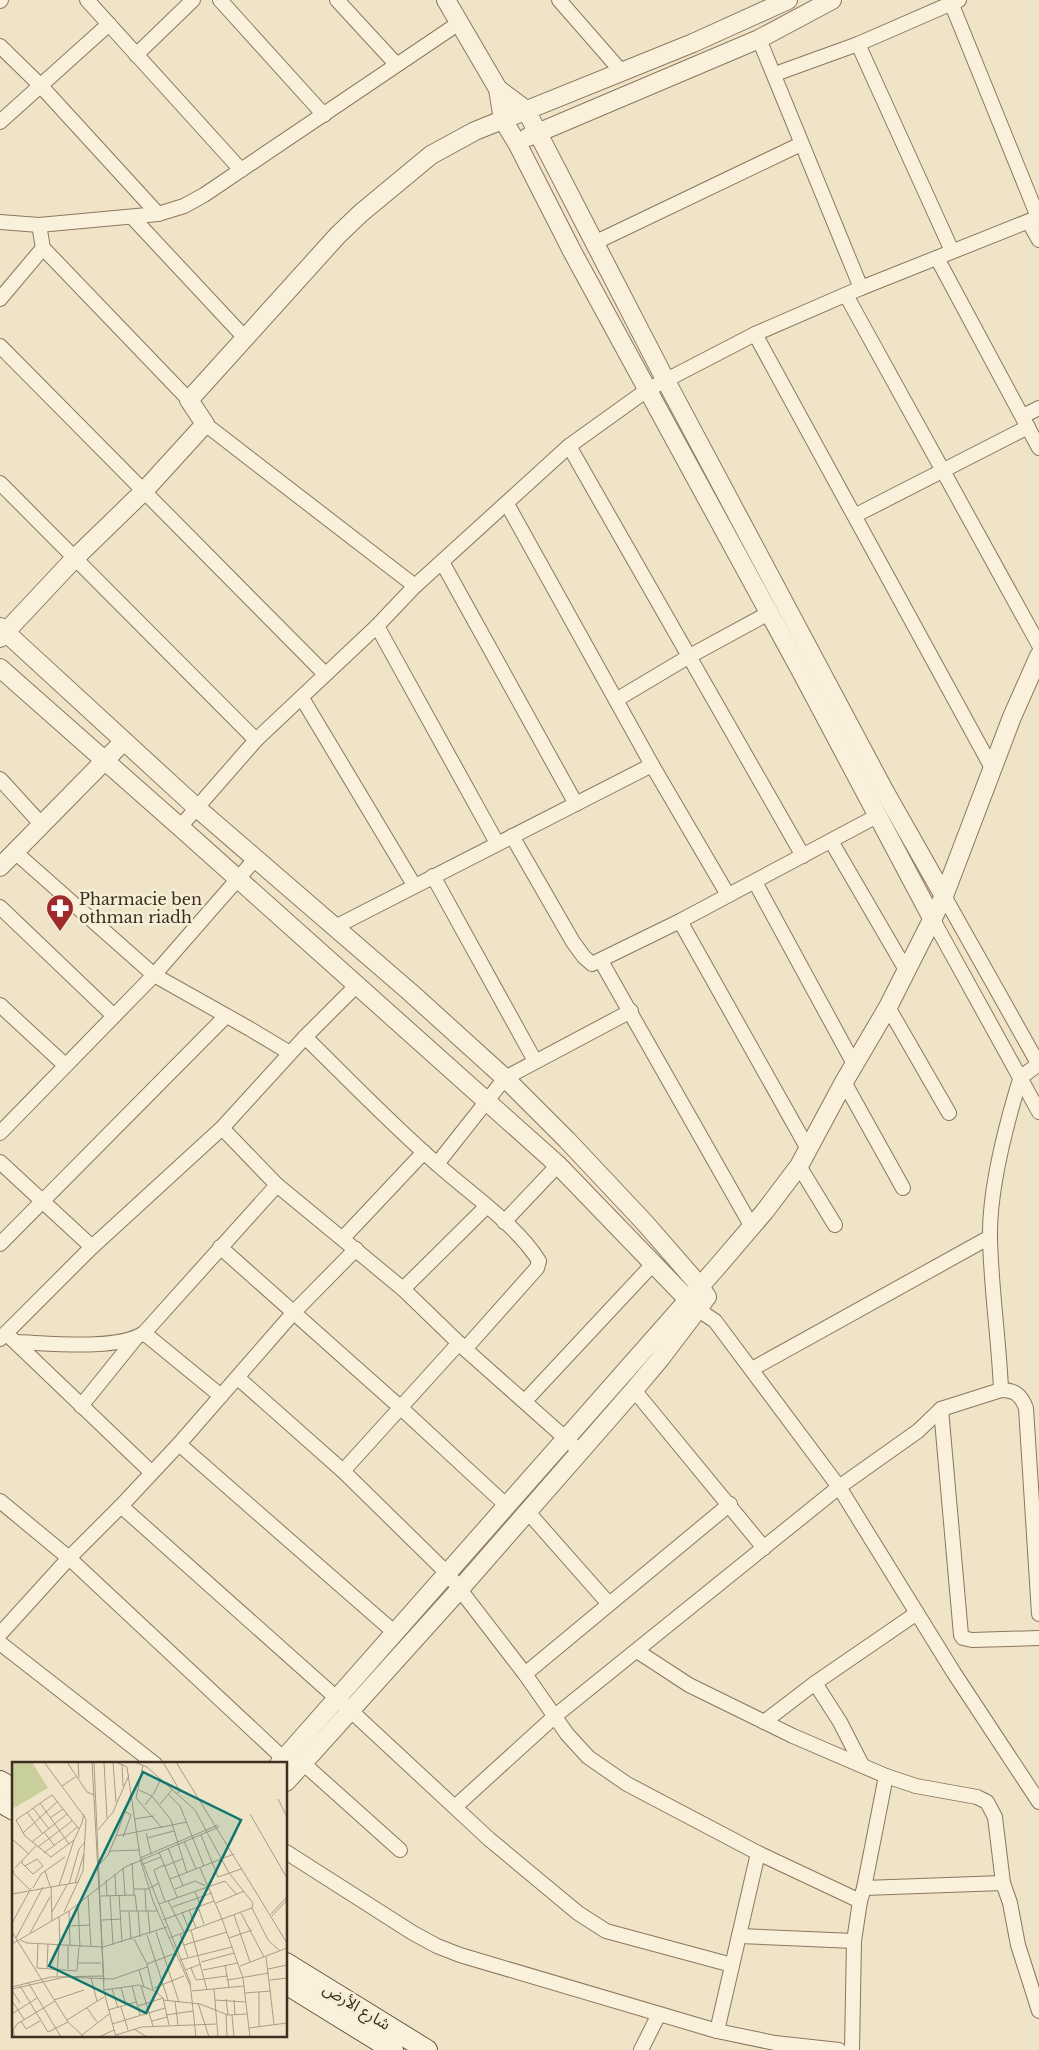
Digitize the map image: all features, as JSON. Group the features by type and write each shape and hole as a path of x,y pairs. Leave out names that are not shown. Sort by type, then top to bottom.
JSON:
{"main road":[{"path":"0,1781 12,1788"},
{"path":"0,1802 12,1809"},
{"name":"شارع الأرض","path":"288,1964 427,2050"},
{"name":"شارع الأرض","path":"288,1985 393,2050"}],"street":[{"path":"87,0 241,170"},
{"path":"136,55 193,0"},
{"path":"220,0 324,115"},
{"path":"337,0 396,64"},
{"path":"446,0 498,89 503,120 517,143 573,253 933,920 1039,1112"},
{"path":"559,0 621,71"},
{"path":"189,400 333,240 361,213 431,156 475,131 693,43 788,0"},
{"path":"517,143 759,39 832,0"},
{"path":"775,74 858,44 954,1 1035,219 1039,240"},
{"path":"0,222 39,225 132,217 158,214 184,206 204,196 459,23"},
{"path":"0,122 109,24"},
{"path":"759,39 775,74 801,144 861,288"},
{"path":"858,44 952,251"},
{"path":"0,46 40,85 158,214"},
{"path":"498,89 526,110 666,381 885,792 1039,1064 1021,1077 1013,1100 992,1201 990,1237 1001,1390"},
{"path":"594,243 801,144"},
{"path":"132,217 246,338"},
{"path":"180,827 256,740 377,626 415,586 570,446 647,390 755,334 861,288 1035,219"},
{"path":"39,225 42,248 189,400 205,424 415,586"},
{"path":"0,299 42,248"},
{"path":"938,258 1039,448"},
{"path":"846,295 1039,646"},
{"path":"755,334 856,515 928,653 992,768"},
{"path":"0,346 326,674"},
{"path":"856,515 943,472 1026,421 1039,408"},
{"path":"205,424 144,491 2,632 197,808 335,926 504,1078 567,1140 646,1223 698,1298 839,1487 917,1614 1039,1802"},
{"path":"570,446 688,657 803,856"},
{"path":"0,484 256,740"},
{"path":"507,504 652,765 728,895"},
{"path":"442,562 576,804"},
{"path":"616,700 688,657 769,613"},
{"path":"377,626 497,843"},
{"path":"0,1501 69,1558 282,1761 507,1506 634,1390 660,1359 718,1266 799,1166 854,1064 888,1007 933,920 944,896 992,768 1039,656"},
{"path":"0,668 356,986 487,1100 558,1165 654,1264 698,1298"},
{"path":"302,698 414,885"},
{"path":"0,867 124,741"},
{"path":"335,926 652,765"},
{"path":"0,779 42,826"},
{"path":"512,836 584,957 592,964 680,921 877,816"},
{"path":"832,841 906,970"},
{"path":"15,852 154,975 290,1053"},
{"path":"1,1131 154,975 256,858"},
{"path":"433,876 535,1061"},
{"path":"755,882 854,1064"},
{"path":"0,907 114,1016"},
{"path":"680,921 808,1149"},
{"path":"601,961 752,1226"},
{"path":"5,1337 92,1247 222,1128 305,1037 356,986"},
{"path":"0,1005 65,1065"},
{"path":"888,1007 949,1113"},
{"path":"437,1164 504,1078 631,1012"},
{"path":"0,1244 226,1016"},
{"path":"305,1037 424,1152 504,1222 535,1254 539,1265 342,1471"},
{"path":"844,1082 904,1188"},
{"path":"222,1128 277,1185 343,1238 403,1290 462,1346 573,1445"},
{"path":"343,1238 424,1152"},
{"path":"0,1162 92,1247"},
{"path":"504,1222 558,1165"},
{"path":"799,1166 835,1225"},
{"path":"81,1406 140,1336 277,1185"},
{"path":"403,1290 486,1207"},
{"path":"752,1369 990,1237"},
{"path":"220,1247 401,1408 507,1506"},
{"path":"0,1634 69,1558 122,1506 151,1472 179,1444 294,1312 356,1249"},
{"path":"525,1401 654,1264"},
{"path":"288,1780 460,1589 527,1511 573,1445 698,1298"},
{"path":"5,1337 102,1343 140,1336 221,1396"},
{"path":"5,1337 151,1472"},
{"path":"238,1378 342,1471 448,1574 525,1674 574,1743 598,1765 627,1784 758,1853 862,1895 1003,1883"},
{"path":"634,1390 730,1504 764,1548"},
{"path":"456,1806 555,1716 839,1487 918,1431 941,1409 1001,1390 1017,1393 1022,1398 1026,1408 1039,1614"},
{"path":"941,1409 960,1635 967,1640 1039,1638"},
{"path":"179,1444 394,1632"},
{"path":"525,1674 730,1504"},
{"path":"122,1506 350,1710 509,1856 592,1923 606,1931 621,1936 732,1966"},
{"path":"527,1511 609,1604"},
{"path":"764,1722 815,1683 917,1614"},
{"path":"0,1643 152,1762"},
{"path":"637,1651 689,1685 793,1736 886,1776 916,1786 977,1797 987,1802 995,1817 1003,1883 1010,1903 1018,1945 1039,2012"},
{"path":"815,1683 840,1722 862,1765"},
{"path":"304,1764 400,1850"},
{"path":"852,2050 854,1941 886,1776"},
{"path":"288,1853 413,1933 460,1956 717,2031 775,2043 839,2050"},
{"path":"717,2031 758,1853"},
{"path":"739,1936 854,1941"},
{"path":"641,2050 659,2014"}],"place":[{"name":"Pharmacie ben othman riadh","path":"60,932"}]}
